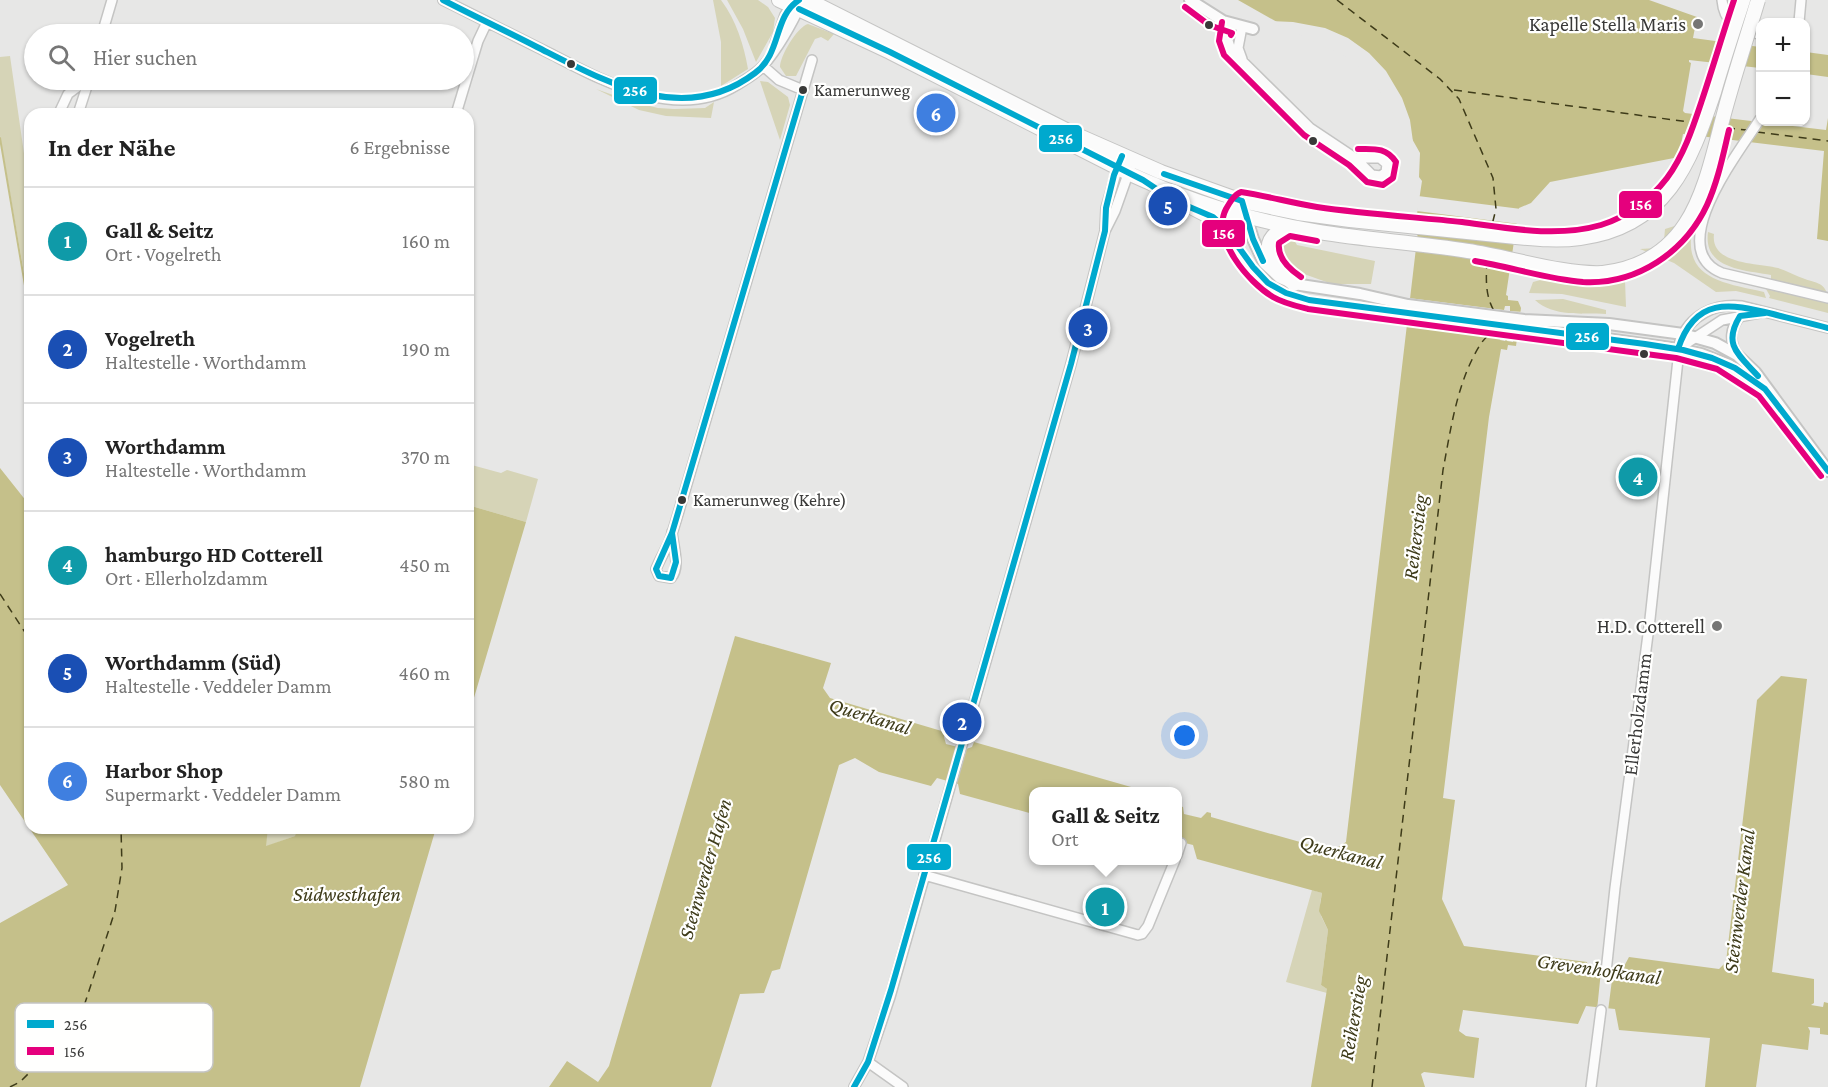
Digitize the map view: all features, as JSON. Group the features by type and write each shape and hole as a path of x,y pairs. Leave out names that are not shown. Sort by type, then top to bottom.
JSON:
{"main road":[{"path":"796,2 890,52 1125,164 1241,210 1298,213 1524,238 1563,240 1603,234 1626,224 1645,213 1673,185 1693,151 1743,0"},
{"path":"1143,180 1288,226 1351,237 1466,250 1580,272 1603,273 1628,267 1663,248 1680,233 1695,209 1704,189 1734,76 1758,0"},
{"path":"1125,164 1143,180 1173,200 1213,217 1236,243"},
{"path":"1288,226 1273,236 1269,248 1277,267 1294,284"}],"street":[{"path":"105,24 112,0"},
{"path":"443,0 610,83 653,97 683,99 713,96 734,87 763,66 772,55 782,22 796,2"},
{"path":"1190,0 1206,12 1231,24 1247,28 1238,48 1242,59"},
{"path":"1722,0 1726,15 1733,25 1746,32 1756,33"},
{"path":"1800,18 1802,0"},
{"path":"474,54 487,22"},
{"path":"1231,24 1229,46 1233,53 1242,59 1310,128 1355,158"},
{"path":"672,532 812,60"},
{"path":"763,66 779,80 802,90"},
{"path":"61,108 68,94 74,90"},
{"path":"80,108 85,90"},
{"path":"458,108 463,90"},
{"path":"1756,126 1717,187 1702,222 1699,240 1702,257 1708,266 1722,273 1828,298"},
{"path":"854,1087 868,1062 891,990 1071,364 1105,231 1106,208 1125,164"},
{"path":"1236,243 1231,225 1241,210"},
{"path":"1241,210 1264,263 1280,278 1294,284 1393,300 1408,305 1524,320 1588,322 1696,336 1715,343 1737,355 1755,372 1765,389 1828,471"},
{"path":"1683,334 1690,323 1700,315 1720,306 1742,306 1828,328"},
{"path":"1680,349 1722,320 1765,313"},
{"path":"1737,355 1731,337 1733,326 1740,316"},
{"path":"1556,332 1680,349 1721,361 1765,389"},
{"name":"Ellerholzdamm","path":"1606,972 1613,898 1650,619 1683,334"},
{"path":"924,875 1134,934 1142,933 1148,926 1173,865"},
{"path":"1591,1087 1601,1010"},
{"path":"868,1062 903,1087"}],"shaded area":[{"path":"713,0 721,0 731,16 742,42 748,69 721,86 721,42"},
{"path":"727,0 758,0 768,7 775,18 773,32 756,62 743,29"},
{"path":"808,24 834,34 828,41 821,37 815,39 796,76 786,76 780,67 783,56 794,36"},
{"path":"10,56 24,153 24,273 0,136 0,57"},
{"path":"760,81 768,82 788,97 790,105 780,140"},
{"path":"596,89 658,108 705,108 714,102 711,118 666,116 639,110"},
{"path":"1694,220 1691,239 1692,254 1698,266 1706,274 1718,280 1764,292 1766,298 1736,291 1716,292 1674,263 1640,249 1657,248 1664,240 1665,229"},
{"path":"1708,232 1714,234 1715,244 1727,257 1781,269 1818,283 1827,293 1771,279 1771,275 1728,266 1712,254 1708,244"},
{"path":"1284,234 1291,234 1297,245 1375,261 1371,284 1332,284 1290,269 1274,249"},
{"path":"1548,278 1586,282 1625,280 1626,307 1562,294 1529,293 1533,282"},
{"path":"1766,289 1828,303 1828,313 1769,298"},
{"path":"1563,299 1606,310 1606,314 1559,312 1535,300"},
{"path":"474,466 501,473 507,470 538,479 526,522 474,507"},
{"path":"267,834 296,834 295,836 265,847"},
{"path":"1312,890 1322,893 1321,916 1328,930 1321,985 1327,989 1327,993 1286,982"}],"water":[{"path":"1238,0 1649,0 1697,17 1693,38 1756,46 1756,68 1689,60 1691,63 1683,111 1685,113 1756,122 1756,126 1793,126 1826,130 1828,118 1828,241 1817,239 1824,151 1683,134 1679,154 1674,158 1550,182 1531,203 1519,208 1506,295 1508,300 1518,301 1521,308 1516,346 1508,345 1507,350 1501,349 1489,417 1443,798 1455,800 1442,899 1464,946 1587,962 1589,971 1621,972 1629,957 1719,969 1726,962 1757,700 1781,676 1807,679 1772,972 1814,979 1814,1003 1811,1005 1823,1007 1824,1002 1828,1003 1828,1035 1820,1034 1820,1028 1808,1027 1810,1031 1808,1050 1762,1044 1756,1087 1705,1087 1710,1038 1619,1030 1615,1009 1586,1006 1578,1024 1463,1010 1459,1031 1466,1036 1479,1038 1474,1078 1424,1072 1421,1074 1425,1087 1311,1087 1327,989 1321,985 1328,930 1319,911 1322,893 1197,859 1193,845 1182,842 1182,807 1184,814 1201,818 1207,812 1211,813 1211,817 1332,851 1346,842 1422,181 1419,177 1420,153 1407,130 1367,72 1345,54 1284,26"},
{"path":"1810,53 1828,55 1828,77 1810,75"},
{"path":"0,468 24,498 24,820 0,785"},
{"path":"474,507 526,522 474,698"},
{"path":"735,636 831,663 823,688 830,698 945,732 946,744 966,749 972,747 974,742 1131,787 1029,787 1029,813 960,794 958,784 937,778 931,786 879,772 855,758 839,765 780,969 772,971 764,993 740,994 711,1087 549,1087 567,1061 598,1082 609,1066"},
{"name":"Südwesthafen","path":"33,834 267,834 266,846 296,834 434,834 360,1087 0,1087 0,923 68,885"}],"pier":[{"path":"1269,21 1293,22 1325,28 1348,38 1369,53 1386,71 1402,98 1410,120 1414,149 1378,89 1361,68 1343,55"},
{"path":"1418,196 1521,209 1519,224 1417,211"},
{"path":"1408,294 1409,298 1504,310 1505,306 1510,306 1510,311 1524,312 1521,336 1514,335 1513,342 1507,341 1508,334 1505,341 1500,340 1501,333 1405,321"},
{"path":"1601,971 1613,972 1608,1011 1597,1010"}],"waterway":[{"path":"0,138 24,280"}],"ferry route":[{"path":"1337,0 1440,79 1459,99 1493,178 1496,209 1491,229"},
{"path":"1454,90 1696,123"},
{"path":"1727,128 1747,130"},
{"path":"1757,132 1828,141"},
{"path":"1487,261 1486,281 1494,311"},
{"path":"1372,1087 1443,470 1460,390 1472,359 1482,341 1502,323"},
{"path":"0,594 24,631"},
{"path":"85,1003 115,911 122,868 121,834"},
{"path":"10,1087 20,1082 30,1072"}],"transit line":[{"name":"256","path":"443,0 618,85 673,98 701,97 728,89 755,73 770,56 785,16 799,0"},
{"name":"156","path":"1734,0 1695,120 1678,160 1654,193 1638,206 1611,222 1567,231 1532,231 1371,214 1241,192 1234,197 1226,209 1223,220 1224,233 1235,258 1253,281 1273,297 1308,309 1676,358 1717,369 1759,396 1821,476"},
{"name":"156","path":"1185,7 1209,25 1232,33 1231,35"},
{"name":"256","path":"799,9 890,52 1143,180 1173,200 1213,217 1224,227 1253,267 1268,283 1286,293 1309,300 1645,344 1683,350 1712,358 1735,368 1765,389 1828,471"},
{"name":"156","path":"1222,22 1219,41 1224,55 1304,135 1349,165 1367,182 1383,185 1393,178 1396,162 1392,157 1384,151 1358,149"},
{"name":"256","path":"672,533 803,90"},
{"name":"156","path":"1475,261 1583,282 1622,278 1640,271 1672,251 1698,222 1714,187 1729,130"},
{"name":"256","path":"854,1087 868,1062 891,990 1071,364 1105,231 1106,208 1114,175 1122,156"},
{"name":"256","path":"1164,174 1242,201"},
{"name":"256","path":"1242,201 1253,239 1263,261"},
{"name":"156","path":"1301,277 1285,263 1280,254 1279,243 1290,236 1317,241"},
{"name":"256","path":"1678,349 1685,332 1694,320 1704,312 1715,308 1742,308 1828,328"},
{"name":"256","path":"1758,376 1735,349 1733,335 1740,316 1765,313"},
{"name":"256","path":"672,533 676,562 671,578 659,576 656,569 672,533"}],"place":[{"name":"Kapelle Stella Maris","path":"1698,24"},
{"name":"Kamerunweg","path":"803,90"},
{"name":"Harbor Shop","path":"936,113"},
{"name":"Worthdamm (Süd)","path":"1168,206"},
{"name":"Worthdamm","path":"1088,328"},
{"name":"hamburgo HD Cotterell","path":"1638,477"},
{"name":"Kamerunweg (Kehre)","path":"682,500"},
{"name":"H.D. Cotterell","path":"1717,626"},
{"name":"Vogelreth","path":"962,722"},
{"name":"Gall & Seitz","path":"1105,907"}],"water label":[{"name":"Reiherstieg","path":"1415,537"},
{"name":"Querkanal","path":"870,716"},
{"name":"Querkanal","path":"1341,852"},
{"name":"Steinwerder Hafen","path":"705,869"},
{"name":"Steinwerder Kanal","path":"1739,901"},
{"name":"Grevenhofkanal","path":"1599,969"},
{"name":"Reiherstieg","path":"1353,1018"}]}
